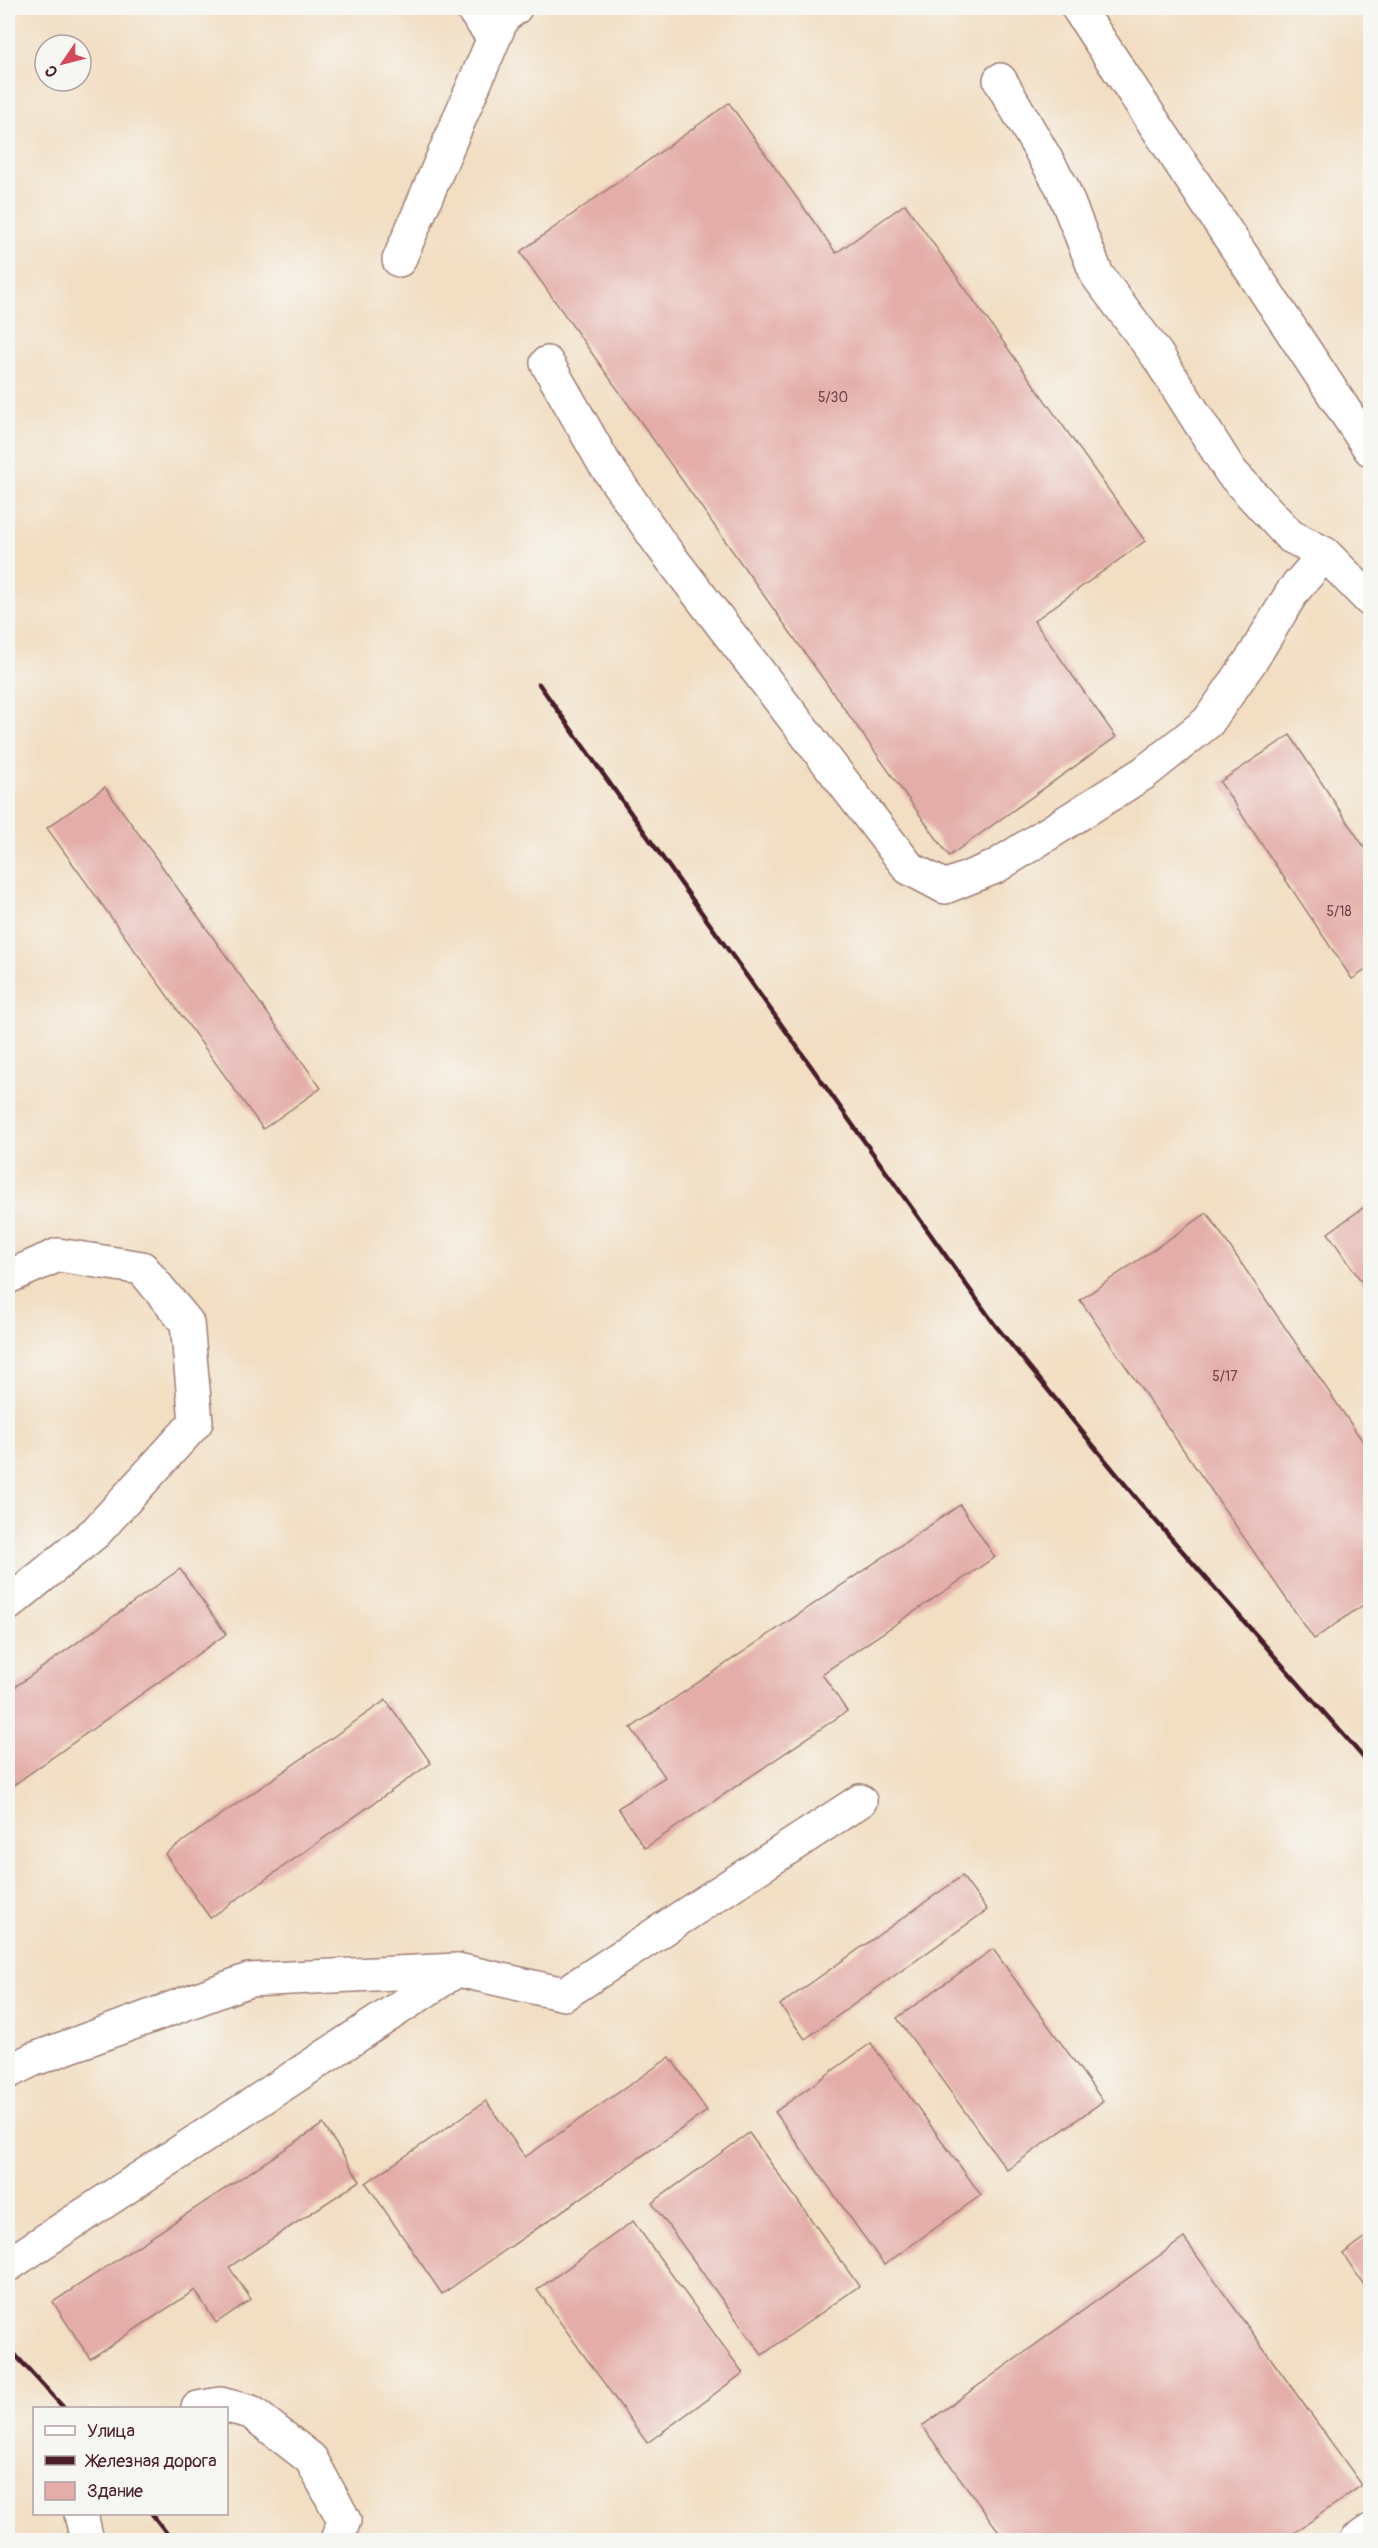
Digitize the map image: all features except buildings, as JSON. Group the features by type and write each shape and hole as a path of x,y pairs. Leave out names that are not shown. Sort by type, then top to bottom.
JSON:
{"street":[{"path":"472,8 494,38"},
{"path":"399,260 503,17 515,8"},
{"path":"1078,8 1371,449"},
{"path":"1000,80 1062,187 1097,275 1157,355 1231,472 1290,536 1325,554 1371,600"},
{"path":"547,363 604,463 661,545 909,868 945,887 995,867 1143,773 1208,722 1254,656 1293,591 1325,554"},
{"path":"8,1277 58,1255 142,1268 187,1323 196,1422 96,1532 8,1604"},
{"path":"8,2072 32,2060 249,1980 458,1970 564,1994 860,1801"},
{"path":"8,2265 458,1970"},
{"path":"207,2407 220,2404 251,2412 311,2459 344,2520 337,2541"},
{"path":"81,2515 87,2541"},
{"path":"1357,2541 1371,2531"}],"railway":[{"path":"539,684 995,1325 1141,1504 1370,1765"},
{"path":"8,2347 63,2407"},
{"path":"153,2515 172,2540"}]}
